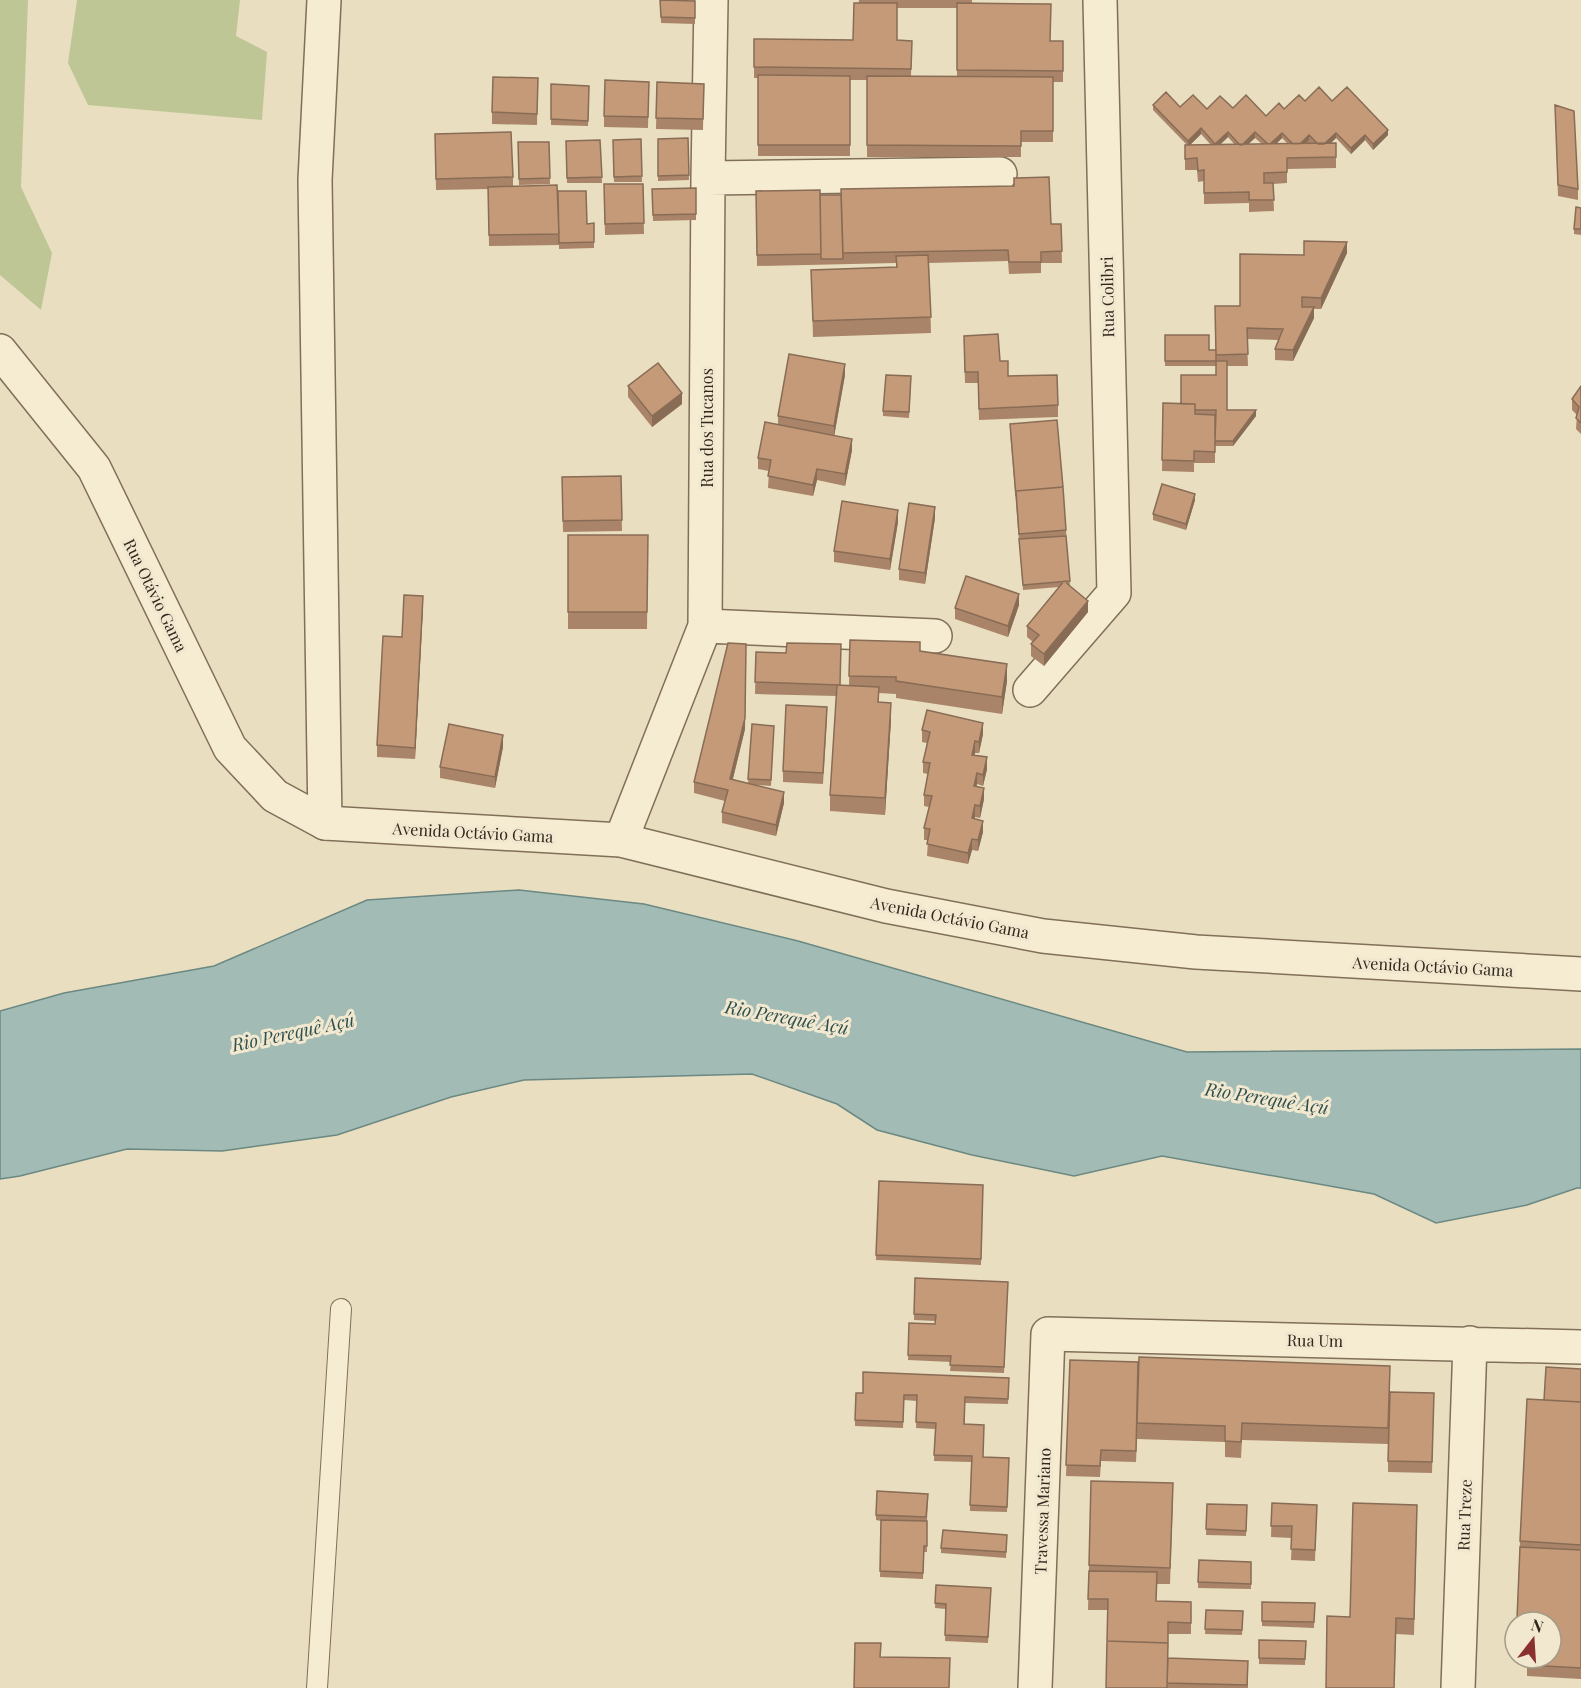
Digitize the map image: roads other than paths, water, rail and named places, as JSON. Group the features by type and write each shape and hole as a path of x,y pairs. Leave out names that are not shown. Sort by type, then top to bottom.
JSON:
{"street":[{"path":"324,0 315,180 325,823"},
{"name":"Rua dos Tucanos","path":"621,840 705,626 711,0"},
{"name":"Rua Colibri","path":"1030,690 1114,593 1100,0"},
{"path":"708,178 1000,174"},
{"name":"Rua Otávio Gama","path":"0,351 94,468 230,748 275,796 325,823"},
{"path":"705,626 935,636"},
{"name":"Avenida Octávio Gama","path":"325,823 621,840 886,906 1043,936 1196,952 1581,974"},
{"name":"Rua Um","path":"1048,1334 1581,1347"},
{"name":"Travessa Mariano","path":"1035,1688 1048,1334"},
{"name":"Rua Treze","path":"1458,1688 1470,1343"}],"lane":[{"path":"317,1688 341,1309"}],"water":[{"name":"Rio Perequê Açú","path":"519,890 644,904 798,941 1187,1052 1581,1049 1581,1188 1527,1205 1436,1223 1374,1194 1162,1156 1074,1176 972,1155 877,1130 837,1104 752,1074 524,1080 451,1097 337,1135 222,1151 127,1149 0,1179 0,1011 64,993 214,966 367,900"}]}
